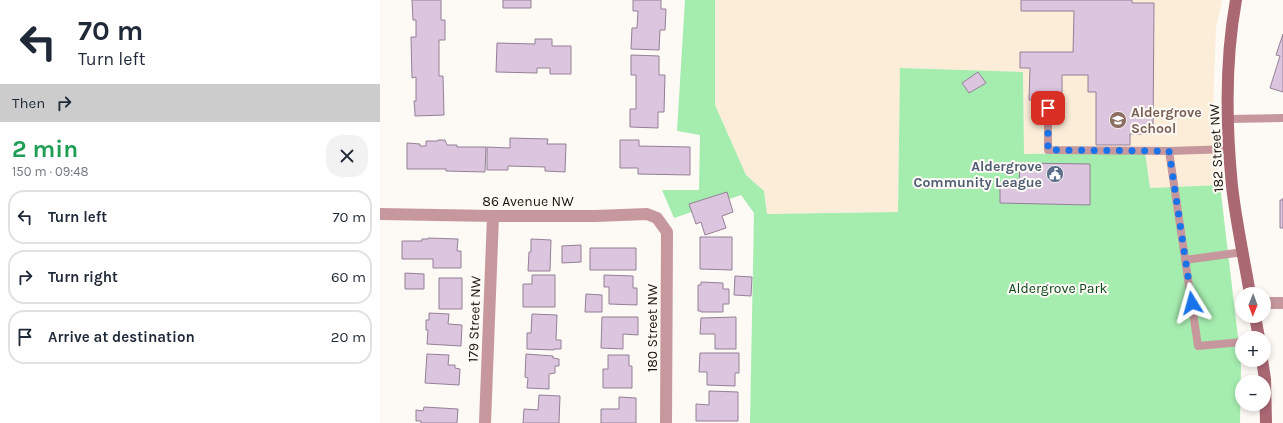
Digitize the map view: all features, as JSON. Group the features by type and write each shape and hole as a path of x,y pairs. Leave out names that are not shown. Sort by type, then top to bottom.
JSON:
{"street":[{"name":"182 Street NW","path":"1236,0 1231,29 1228,118 1232,186 1249,287"},
{"name":"86 Avenue NW","path":"380,214 493,216 595,216 647,214 657,218 667,232"},
{"name":"179 Street NW","path":"485,423 493,216"},
{"name":"180 Street NW","path":"666,423 667,232"},
{"path":"1271,303 1283,303"},
{"path":"1263,367 1265,379 1266,423"}],"lane":[{"path":"1048,108 1048,150 1169,151 1230,149"},
{"path":"1228,118 1283,118"},
{"path":"1169,151 1198,346 1235,343"},
{"path":"1185,260 1243,252"}],"shaded area":[{"name":"Aldergrove School","path":"715,0 1222,0 1216,28 1212,134 1220,185 1150,188 1145,152 1024,154 1023,72 900,68 898,212 767,214 764,191 746,175 715,105"}],"green space":[{"name":"Aldergrove Park","path":"685,0 715,0 715,105 746,175 764,191 767,214 898,212 900,68 1023,72 1024,154 1145,152 1150,188 1220,185 1235,323 1236,323 1237,331 1235,331 1235,367 1241,367 1241,375 1235,375 1235,411 1240,411 1240,423 750,423 754,213 741,195 674,218 662,190 699,190 700,135 677,131"}],"building":[{"path":"412,0 441,0 441,20 445,20 445,40 439,40 439,76 443,76 444,115 415,116 414,101 416,101 416,77 412,78 411,37 416,37 416,20 413,20"},
{"path":"503,0 531,0 531,8 503,8"},
{"path":"633,0 661,0 661,9 666,9 665,30 660,30 659,50 631,49 632,28 637,28 638,11 633,11"},
{"path":"1021,0 1132,0 1132,3 1154,3 1153,134 1130,134 1130,145 1096,145 1096,92 1088,92 1088,75 1062,75 1062,100 1029,100 1030,68 1020,68 1020,52 1073,52 1074,11 1021,11"},
{"path":"1283,34 1283,92 1270,88 1280,56 1276,55"},
{"path":"535,39 552,39 552,46 571,46 571,74 550,74 550,68 537,68 537,73 496,72 497,43 535,44"},
{"path":"631,55 659,56 659,75 665,75 664,112 658,112 658,128 630,127 630,109 636,109 636,75 631,75"},
{"path":"978,72 986,83 969,93 962,83"},
{"path":"510,138 548,139 547,144 566,144 565,172 545,171 545,167 508,166 508,170 487,170 487,147 510,148"},
{"path":"445,140 447,145 457,145 457,147 486,147 485,172 446,171 446,169 407,169 407,143 426,146 426,141"},
{"path":"620,140 639,140 639,146 690,147 690,175 638,174 638,168 620,168"},
{"name":"Aldergrove Community League","path":"1020,163 1090,164 1090,205 1000,203 1000,185 1019,185"},
{"path":"727,192 733,212 722,216 726,228 705,235 701,222 696,224 689,204"},
{"path":"1280,200 1283,200 1283,228 1280,228"},
{"path":"700,237 732,237 732,270 700,269"},
{"path":"422,239 458,239 457,251 461,251 461,268 433,268 433,259 402,259 402,241 422,241"},
{"path":"531,239 551,240 550,271 528,271 529,252 531,252"},
{"path":"581,245 581,262 562,263 562,246"},
{"path":"590,248 636,248 636,270 590,270"},
{"path":"405,273 424,274 424,289 405,289"},
{"path":"532,275 555,275 555,307 523,307 523,284 532,284"},
{"path":"604,275 633,276 633,288 637,288 637,305 609,304 609,287 604,287"},
{"path":"735,276 752,277 751,296 734,295"},
{"path":"439,278 462,278 462,309 439,309"},
{"path":"701,282 723,283 723,289 729,289 729,304 723,304 723,312 698,311 698,285 701,285"},
{"path":"586,294 602,295 602,312 585,312"},
{"path":"429,313 449,314 448,324 462,325 461,346 427,344 428,330 426,330 426,320 429,320"},
{"path":"532,314 557,315 556,340 561,340 561,349 527,349 527,333 531,333"},
{"path":"602,317 638,317 638,335 623,334 623,349 601,348"},
{"path":"736,317 736,349 715,349 715,334 700,334 701,318"},
{"path":"700,353 739,353 739,373 735,373 735,386 707,385 707,372 699,372"},
{"path":"427,354 449,355 448,365 455,365 455,368 460,369 459,385 425,383"},
{"path":"526,354 553,356 553,358 559,359 559,366 555,366 555,373 549,374 549,389 527,388 528,378 525,377"},
{"path":"608,355 629,355 629,366 632,366 632,388 603,388 603,369 608,369"},
{"path":"709,391 738,392 738,421 696,421 696,404 709,405"},
{"path":"539,395 560,396 559,423 523,423 524,409 538,410"},
{"path":"619,397 636,398 636,423 601,423 601,409 619,409"},
{"path":"424,407 458,409 457,423 421,423 421,421 416,421 416,410 423,411"}],"place":[{"name":"Aldergrove School","path":"1118,120"},
{"name":"Aldergrove Community League","path":"1055,174"}],"route":[{"path":"1048,108 1048,150 1169,151 1192,303"}]}
